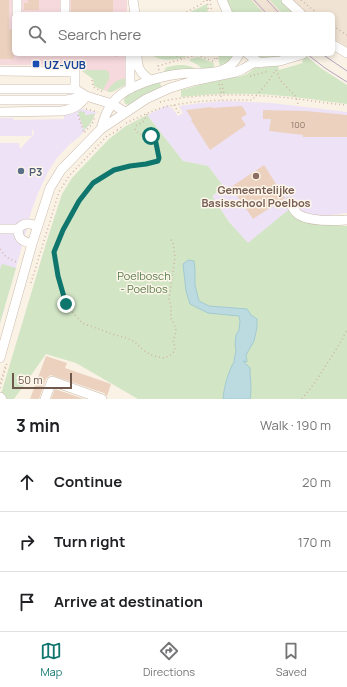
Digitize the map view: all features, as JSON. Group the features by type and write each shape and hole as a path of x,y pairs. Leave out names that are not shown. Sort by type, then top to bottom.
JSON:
{"street":[{"path":"17,0 17,12"},
{"path":"65,0 65,12"},
{"path":"133,0 136,12"},
{"path":"222,0 227,12"},
{"path":"286,0 299,12"},
{"path":"335,46 347,53"},
{"path":"130,56 130,89"},
{"path":"137,56 139,70 150,80"},
{"path":"101,128 107,112 112,104 119,95 130,89 150,80 179,74 205,73 224,70 233,64 239,56"},
{"path":"251,56 262,63"},
{"path":"5,360 32,244 50,188 61,170 101,128 125,115 146,99 177,85 236,72 253,63 280,61 296,56"},
{"path":"0,71 75,72 71,89"},
{"path":"0,89 71,89 86,96 112,104 125,115"},
{"path":"0,100 67,100 86,96"},
{"path":"0,112 68,110 82,102 86,96"},
{"path":"290,202 292,208 299,214 309,218 331,221 347,220"},
{"path":"32,244 20,239 18,236 18,229 23,224 27,223 38,226"},
{"path":"0,229 18,229"},
{"path":"45,399 52,381 102,399"}],"path":[{"path":"187,12 203,3 204,0"},
{"path":"207,0 210,12"},
{"path":"210,0 210,12"},
{"path":"301,0 316,12"},
{"path":"335,27 347,36"},
{"path":"177,56 182,59"},
{"path":"159,70 158,66 193,56"},
{"path":"200,56 215,62 214,56"},
{"path":"29,288 59,192 69,176 108,136 122,128 125,124 169,106 203,101 252,100 273,74 276,66"},
{"path":"245,76 256,75 275,69"},
{"path":"275,69 282,81 297,99 298,104"},
{"path":"92,80 93,87 105,92 104,94"},
{"path":"218,80 221,100"},
{"path":"219,85 226,82"},
{"path":"169,106 168,101 201,96 221,95 297,99 347,105"},
{"path":"174,105 180,115"},
{"path":"77,112 84,133 92,124 98,112 82,108"},
{"path":"147,114 144,121 136,126 135,130 144,136 151,136 155,138 159,158 158,161 114,170 93,183 79,201 63,230 54,252 58,276 66,304 82,323 127,338 135,342 143,350 153,356 165,358 172,354 175,350 173,343 176,329 172,318 169,299 175,257 174,243 170,238"},
{"path":"84,156 103,139 122,127 125,115"},
{"path":"29,285 54,200 79,160"},
{"path":"0,249 6,257 20,266"},
{"path":"302,399 316,381 342,340 347,329"},
{"path":"0,383 5,360"},
{"path":"0,388 5,360"}],"shaded area":[{"path":"0,0 127,0 127,12 12,12 12,56 134,56 127,84 112,92 94,86 93,79 76,68 75,63 63,63 63,65 0,65"},
{"path":"225,0 282,0 296,12 230,12"},
{"path":"290,0 347,0 347,47 335,40 335,12 303,12"},
{"name":"Gemeentelijke Basisschool Poelbos","path":"226,101 271,103 347,112 347,213 324,216 286,212 248,244 229,222 212,196 224,187 208,166 183,161 147,115 168,105 178,116 183,113 179,106"},
{"path":"78,108 96,112 91,123 80,136 57,158 49,170 38,193 31,212 0,323 0,143 19,143 20,149 34,134 34,132 32,129 32,136 0,136 0,118 13,118 14,120 64,119 64,114"}],"green space":[{"path":"225,0 251,0 262,12 230,12"},
{"path":"270,0 282,0 295,11 281,12"},
{"path":"207,4 208,12 190,12"},
{"path":"153,56 187,56 172,60"},
{"path":"218,56 234,56 230,63 220,68"},
{"path":"258,56 287,56 263,58"},
{"path":"306,56 322,69 347,85 347,104 255,94 218,94 181,97 181,90 222,78 242,76 247,74 254,68 254,66 278,65 279,70 303,63 302,61"},
{"path":"198,57 214,63 214,69 203,70 198,65 190,61 190,59"},
{"path":"178,65 190,66 196,70 163,74 167,67"},
{"path":"81,70 106,70 109,74 109,79 103,90 94,86 93,79"},
{"path":"128,78 127,84 112,92 107,92 115,82"},
{"path":"159,81 162,88 129,105 125,104 124,100 126,95"},
{"path":"78,112 85,112 85,115 95,114 91,123 84,130"},
{"name":"Poelbosch - Poelbos","path":"147,115 183,161 208,166 224,187 212,196 229,222 248,243 286,212 296,206 301,212 330,225 347,226 347,399 138,399 76,363 46,354 14,399 7,399 1,394 62,194 72,178 109,139 126,126"},
{"path":"2,264 16,268 0,323 0,269"}],"water":[{"path":"188,260 194,261 195,285 199,301 209,306 247,309 251,315 257,319 254,341 246,355 247,362 243,361 250,368 250,399 223,399 224,390 234,362 236,335 239,330 240,321 239,316 208,313 190,304 186,291 183,264"}],"building":[{"path":"0,0 9,0 9,29 12,29 12,56 14,56 14,59 0,59"},
{"path":"28,0 39,0 39,10 24,10 24,3 28,3"},
{"path":"71,0 113,0 113,12 71,12"},
{"path":"242,106 247,114 241,118 246,125 210,150 186,110 211,107"},
{"path":"263,110 306,111 347,115 347,137 303,137 303,135 269,131 271,119 263,119"},
{"path":"264,165 285,198 253,219 231,187"},
{"path":"46,356 67,363 65,368 111,384 107,396 104,393 51,375 46,379 39,399 30,399"},
{"path":"55,389 84,399 51,399"}],"tram line":[{"path":"254,0 265,12"},
{"path":"267,0 278,12"},
{"path":"310,56 347,82"},
{"path":"325,56 347,71"}],"place":[{"name":"UZ-VUB","path":"36,64"},
{"name":"P3","path":"21,171"},
{"name":"Gemeentelijke Basisschool Poelbos","path":"256,176"}],"route":[{"path":"66,304 58,276 54,252 63,230 79,201 93,183 114,170 158,161 159,158 155,138 151,136"}]}
